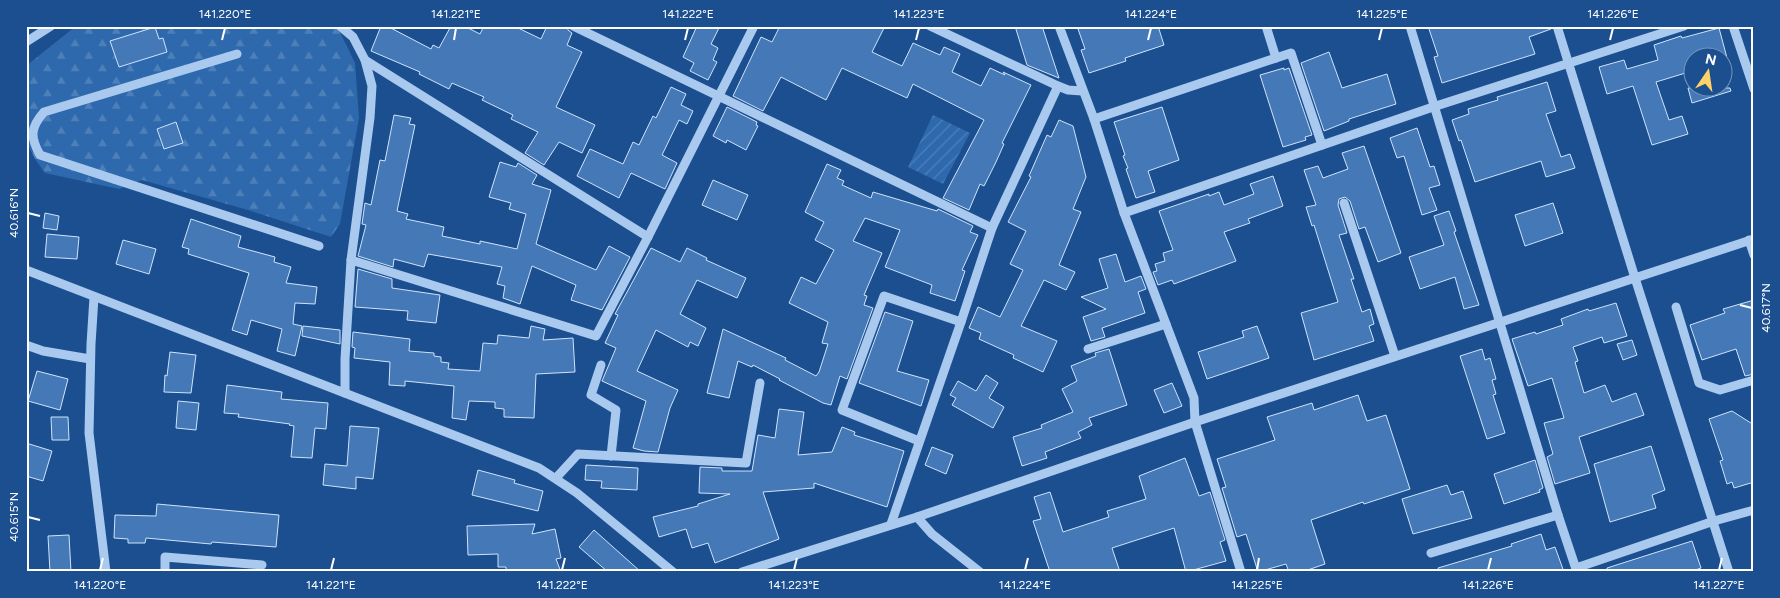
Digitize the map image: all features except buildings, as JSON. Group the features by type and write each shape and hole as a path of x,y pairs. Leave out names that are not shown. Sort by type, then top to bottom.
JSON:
{"street":[{"path":"26,42 52,26"},
{"path":"340,26 353,37 365,60 372,86 370,118 350,260 345,393"},
{"path":"573,26 992,228"},
{"path":"350,260 596,336 754,26"},
{"path":"930,26 1058,86 1068,90 1082,91"},
{"path":"1059,26 1094,120 1124,213 1194,398 1195,422 1241,572"},
{"path":"1266,26 1276,58"},
{"path":"1410,26 1558,515 1577,570 1714,521 1754,510"},
{"path":"1557,26 1729,572"},
{"path":"1124,213 1434,107 1684,26"},
{"path":"1732,26 1754,89"},
{"path":"1094,120 1290,52 1322,145"},
{"path":"237,54 44,112 34,124 29,142 40,155 319,246"},
{"path":"365,60 648,237"},
{"path":"891,524 992,228 1058,86"},
{"path":"1344,203 1395,356"},
{"path":"742,572 917,516 1500,321 1751,240 1754,255"},
{"path":"26,270 539,468 578,493 673,572"},
{"path":"919,441 842,410 884,296 961,322"},
{"path":"94,297 90,359 89,433 106,572"},
{"path":"1676,307 1699,383 1720,390 1754,380"},
{"path":"1088,350 1166,324"},
{"path":"26,345 43,351 90,359"},
{"path":"601,365 591,395 616,410 611,456"},
{"path":"556,478 578,454 746,463 760,383"},
{"path":"1431,553 1558,515"},
{"path":"917,516 932,534 980,572"},
{"path":"165,572 166,557 262,565"}],"green space":[{"path":"76,26 337,26 355,63 359,118 340,224 331,237 248,210 142,180 119,189 45,173 26,142 26,66"},
{"path":"933,115 970,133 943,184 908,167"}]}
